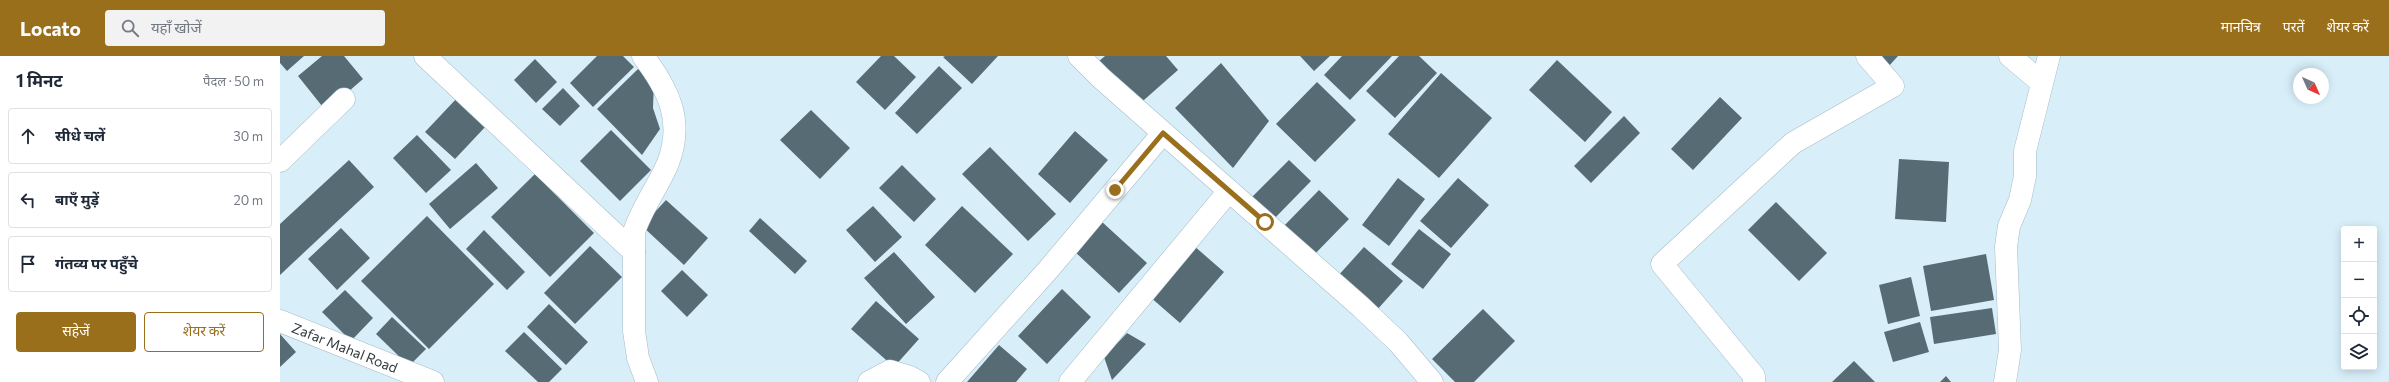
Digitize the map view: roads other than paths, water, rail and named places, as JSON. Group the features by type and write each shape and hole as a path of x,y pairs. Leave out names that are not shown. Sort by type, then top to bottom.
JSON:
{"street":[{"path":"425,56 634,252"},
{"path":"644,56 656,73 670,98 674,140 668,164 638,219 634,232 634,331 638,358 648,382"},
{"path":"1080,56 1101,78 1398,342 1432,382"},
{"path":"1754,382 1754,376 1662,264 1792,143 1893,86 1867,56"},
{"path":"2010,56 2042,83"},
{"path":"2005,382 2010,350 2006,247 2009,226 2020,200 2025,176 2025,151 2049,56"},
{"path":"280,161 344,99"},
{"path":"947,382 1048,270 1163,133"},
{"path":"1070,382 1229,191"},
{"name":"Zafar Mahal Road","path":"285,319 433,382"},
{"path":"869,382 890,371 910,377 919,382"}]}
